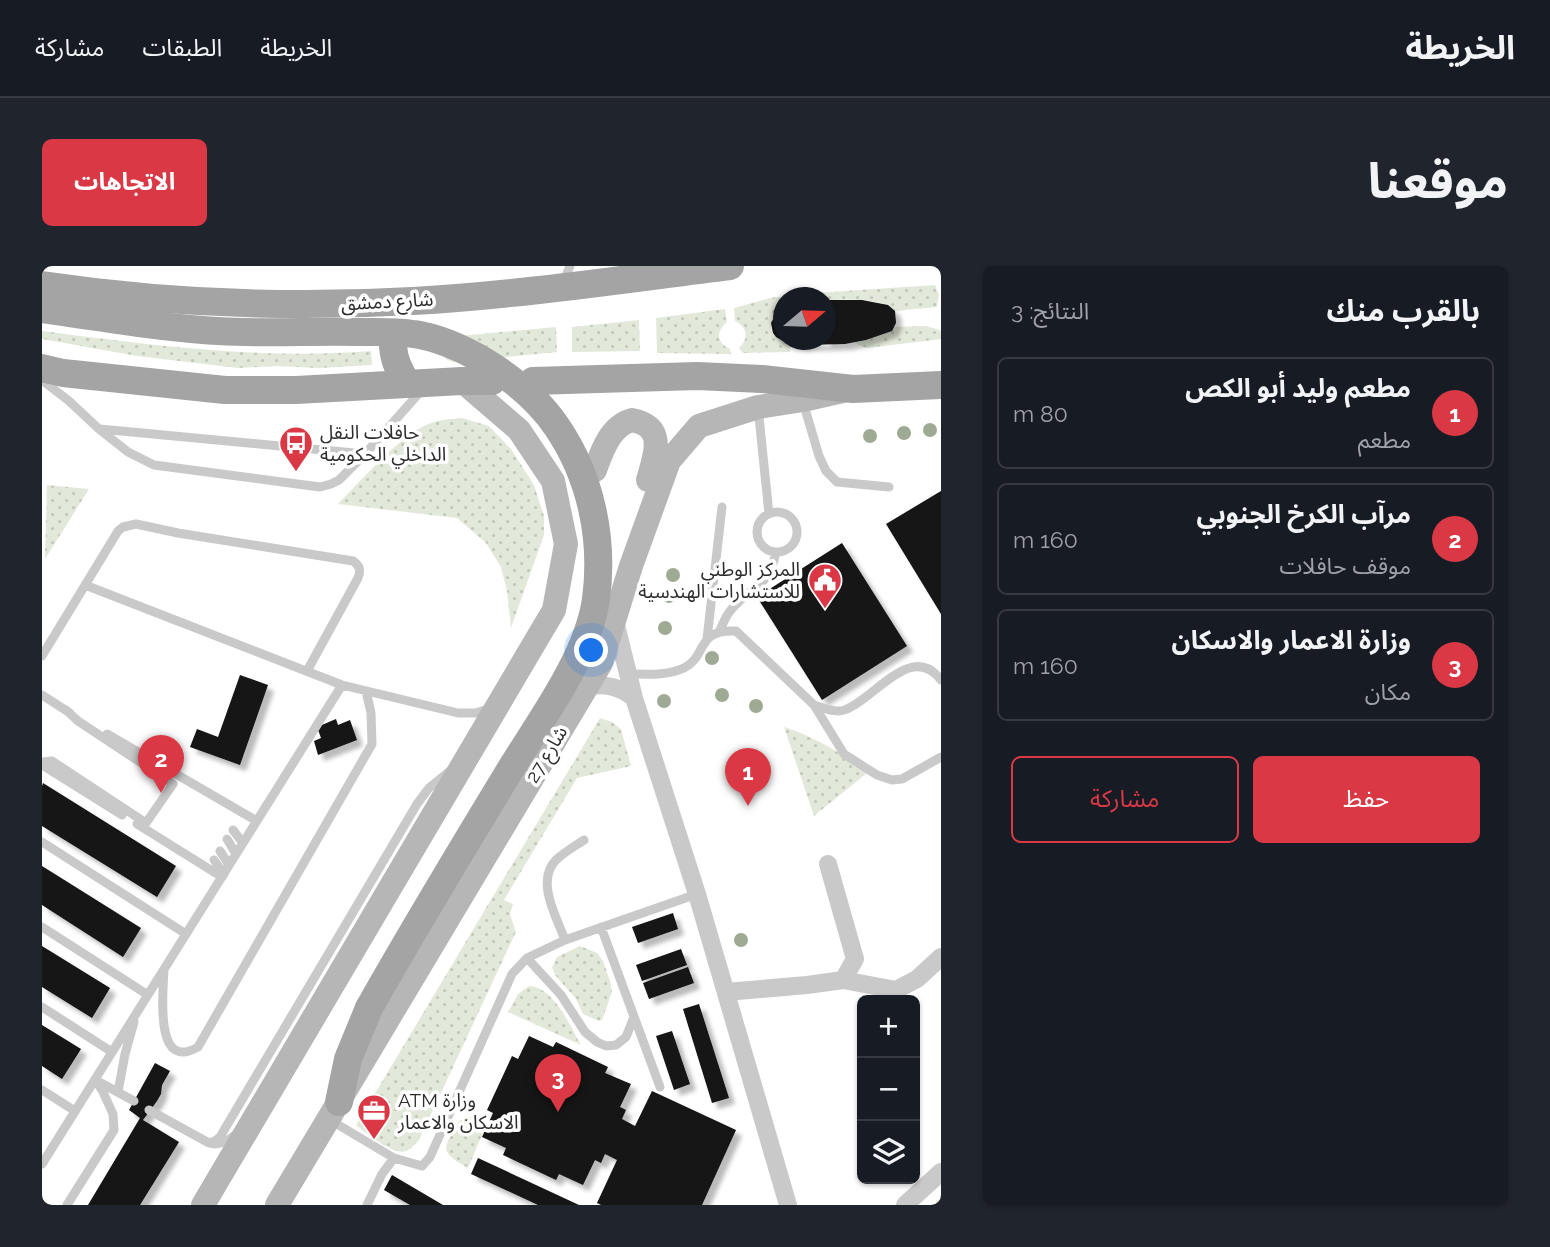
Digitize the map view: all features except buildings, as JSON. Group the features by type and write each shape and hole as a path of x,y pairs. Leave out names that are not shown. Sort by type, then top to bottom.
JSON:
{"main road":[{"name":"شارع دمشق","path":"42,285 197,300 313,304 402,322 566,276 730,266"},
{"path":"42,309 173,327 243,332 399,332 435,339 475,357 513,380 543,407 567,441 587,486 598,540 598,569 596,601 586,637 570,672 369,1008 348,1059 334,1110"},
{"path":"402,322 396,364 401,374 418,383"},
{"path":"42,368 63,373 225,390 296,390 492,381"},
{"path":"533,380 697,376 762,379 853,389 941,386"},
{"path":"461,381 519,430 553,481 566,544"},
{"name":"شارع 27","path":"277,1205 601,663 631,566 669,461 699,426 758,407 853,389"},
{"path":"595,470 610,436 624,422 639,421 647,425 653,433 656,451 637,521 631,566"},
{"path":"203,1205 554,610 566,544 580,508"}],"street":[{"path":"614,619 634,698 697,894 788,1205"},
{"path":"586,687 611,686 634,698"},
{"path":"828,864 855,959 843,980"},
{"path":"726,992 843,980 896,990 917,979 941,957"},
{"path":"905,1205 941,1172"}],"lane":[{"path":"42,380 128,452 154,465 320,487 339,480 365,454 418,383"},
{"path":"803,400 826,471 837,482 889,487"},
{"path":"758,407 769,514"},
{"path":"99,429 365,454"},
{"path":"628,674 665,673 684,668 692,663 707,639 722,506"},
{"path":"769,514 784,514 791,518 795,525 795,540 784,551 769,551 758,540 758,524 769,514"},
{"path":"42,656 118,531 132,524 353,561 359,566 358,578 307,671"},
{"path":"720,631 729,611 768,578 776,552"},
{"path":"85,585 342,685 458,713 476,713 498,705"},
{"path":"707,639 720,631 736,631 814,705 844,754 877,775 892,780 902,779 941,757"},
{"path":"814,705 836,712 848,709 902,670 921,666 933,670 941,680"},
{"path":"42,1164 342,685"},
{"path":"164,969 162,1014 168,1039 172,1046 189,1052 198,1046 372,744 372,722 366,691"},
{"path":"42,695 257,821"},
{"path":"42,764 52,761 146,823 173,784 78,721 66,710"},
{"path":"209,1143 220,1137 417,804 429,788 464,763"},
{"path":"42,764 223,876"},
{"path":"42,773 59,774"},
{"path":"233,830 243,843"},
{"path":"227,839 236,854"},
{"path":"565,940 548,892 548,875 555,861 584,840"},
{"path":"42,842 186,934"},
{"path":"220,851 229,865"},
{"path":"214,860 223,876"},
{"path":"334,1110 394,1158 422,1166 430,1157 512,974 519,965 527,958 565,940 697,894"},
{"path":"42,927 148,995"},
{"path":"601,927 660,1087"},
{"path":"527,958 561,995 585,1032 597,1042 606,1046 616,1045 626,1038 635,1017"},
{"path":"42,1007 112,1052"},
{"path":"118,1092 136,1013"},
{"path":"95,1079 134,1101"},
{"path":"67,1205 114,1130 113,1114 95,1079"},
{"path":"42,1090 75,1111"},
{"path":"149,1110 209,1143 222,1143 249,1127"},
{"path":"367,1205 382,1174 394,1158"}],"green space":[{"path":"935,285 939,295 937,307 895,311 872,301 836,300 836,292"},
{"path":"773,298 773,350 790,352 743,353 739,348 746,333 743,326 735,321 734,308"},
{"path":"725,309 727,322 719,337 731,354 657,353 656,318"},
{"path":"639,320 640,351 572,352 572,327"},
{"path":"925,326 941,331 941,339 867,348 854,343 891,331 894,327"},
{"path":"556,327 557,352 454,362 443,356 449,337"},
{"path":"42,331 206,350 288,354 371,351 372,365 238,368 137,356 42,339"},
{"path":"462,418 489,426 511,449 534,485 544,516 544,535 511,628 501,567 486,543 457,518 338,504 383,457 409,435 434,422"},
{"path":"47,485 89,489 45,559"},
{"path":"600,718 621,729 631,766 577,778 504,900 513,904 510,914 516,932 419,1140 406,1151 387,1147 356,1125"},
{"path":"784,727 828,746 867,773 814,816"},
{"path":"580,946 597,953 610,981 612,992 602,1020 599,1021 583,1014 576,999 555,975 552,967 557,957"},
{"path":"529,986 538,988 554,1000 581,1045 508,1012 518,994"},
{"path":"473,1116 487,1123 468,1168 451,1157 446,1148 459,1121"}],"place":[{"name":"حافلات النقل الداخلي الحكومية","path":"296,473"},
{"name":"المركز الوطني للاستشارات الهندسية","path":"825,610"},
{"name":"مرآب الكرخ الجنوبي","path":"161,793"},
{"name":"مطعم وليد أبو الكص","path":"748,806"},
{"name":"وزارة الاعمار والاسكان","path":"558,1112"},
{"name":"ATM وزارة الاسكان والاعمار","path":"374,1141"}]}
